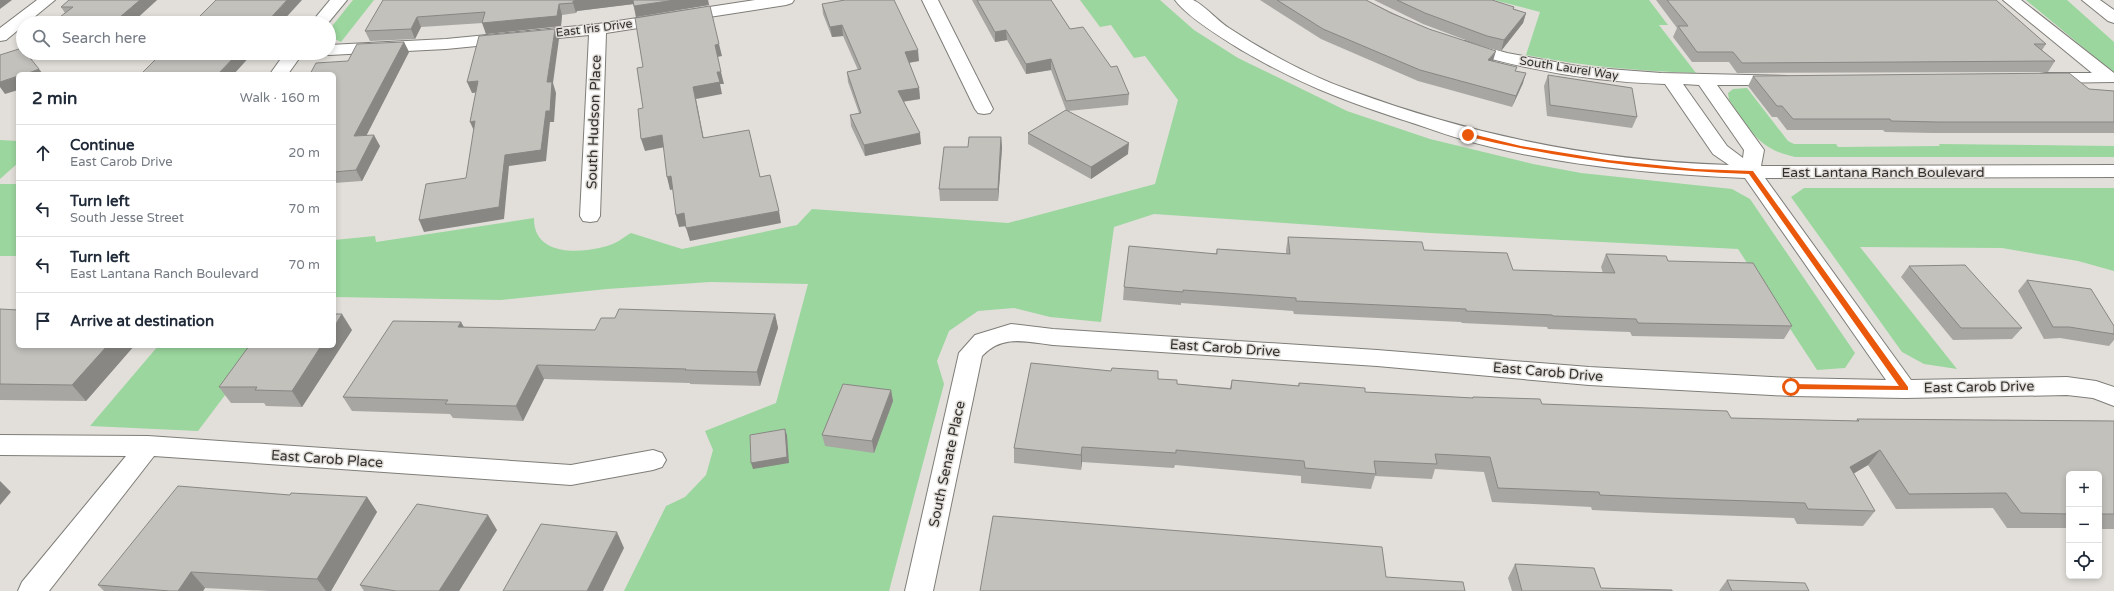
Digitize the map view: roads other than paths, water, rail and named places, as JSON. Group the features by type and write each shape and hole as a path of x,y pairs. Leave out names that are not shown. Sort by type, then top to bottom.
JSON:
{"street":[{"path":"26,16 47,0"},
{"path":"325,16 339,0"},
{"name":"East Iris Drive","path":"336,50 446,44 598,29 786,0"},
{"path":"930,0 984,109"},
{"name":"East Lantana Ranch Boulevard","path":"1183,0 1222,31 1286,69 1345,95 1468,135 1521,147 1608,162 1695,170 1751,172 2114,171"},
{"path":"2011,0 2108,78 2029,78"},
{"path":"2090,0 2114,18"},
{"path":"0,36 16,24"},
{"name":"South Hudson Place","path":"590,216 598,29"},
{"name":"South Laurel Way","path":"1447,40 1477,50 1540,66 1605,76 1671,80"},
{"path":"280,72 289,60"},
{"path":"1671,80 1799,79"},
{"path":"1671,80 1720,150 1751,172 1905,388"},
{"path":"1704,80 1754,150 1751,172"},
{"name":"East Carob Drive","path":"982,341 1011,332 1060,337 1377,358 1596,376 1791,387 1905,388 2067,386 2096,390 2114,397"},
{"name":"South Senate Place","path":"919,591 971,353 982,341"},
{"name":"East Carob Place","path":"0,445 148,446 571,475 653,460"},
{"path":"32,591 148,446"}]}
